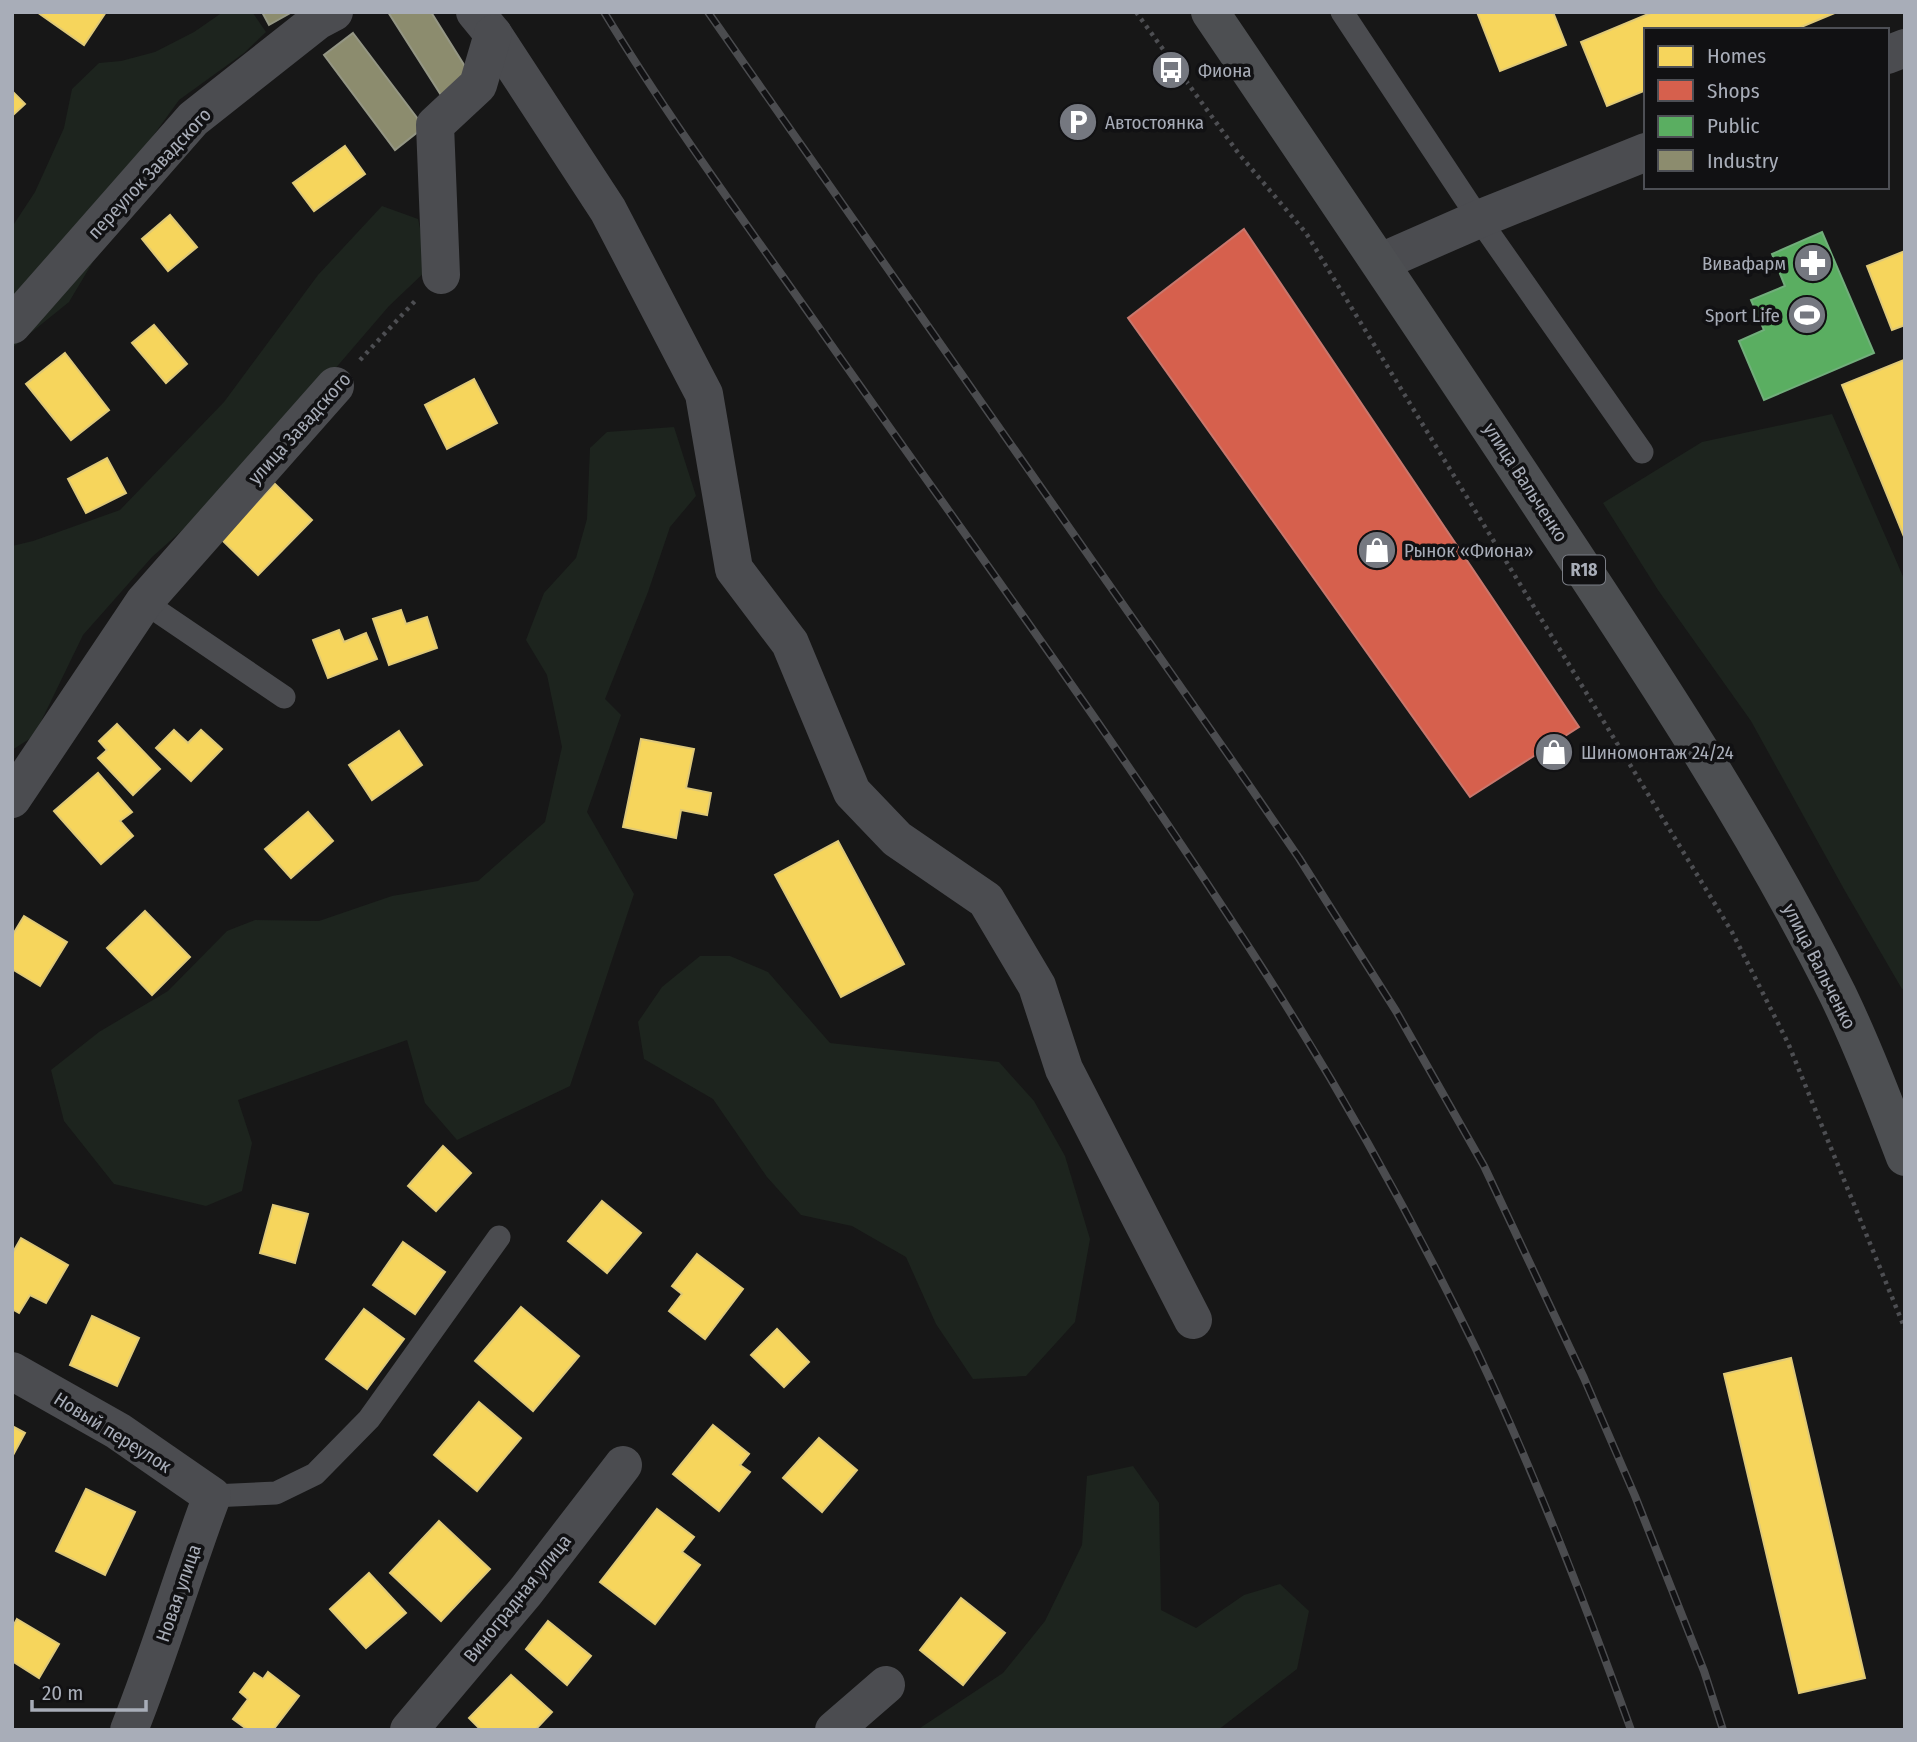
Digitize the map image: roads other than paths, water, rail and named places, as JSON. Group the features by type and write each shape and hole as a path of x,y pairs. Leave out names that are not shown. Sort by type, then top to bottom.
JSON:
{"main road":[{"name":"улица Вальченко","path":"1210,12 1381,262 1630,640 1720,785 1838,996 1873,1074 1905,1157"}],"street":[{"name":"переулок Завадского","path":"12,325 193,119 317,21 334,12"},
{"path":"441,275 435,125 478,85 484,23"},
{"path":"484,23 608,210 704,394 734,569 790,643 852,792 897,839 986,900 1037,986 1064,1069 1193,1320"},
{"path":"1381,262 1479,219 1644,153"},
{"name":"улица Завадского","path":"12,799 144,601 335,386"},
{"name":"Новый переулок","path":"12,1371 118,1431 212,1496"},
{"name":"Виноградная улица","path":"409,1730 526,1591 623,1465"},
{"name":"Новая улица","path":"129,1730 212,1496"},
{"path":"834,1730 886,1685"}],"lane":[{"path":"1342,12 1479,219 1642,452"},
{"path":"144,601 284,697"},
{"path":"212,1496 276,1493 314,1474 369,1419 499,1237"}],"railway":[{"path":"604,12 710,173 1160,813 1324,1067 1427,1252 1497,1394 1558,1536 1631,1730"},
{"path":"708,12 1229,756 1299,858 1396,1011 1484,1166 1584,1378 1635,1496 1704,1671 1723,1730"}],"place":[{"name":"Фиона","path":"1171,70"},
{"name":"Автостоянка","path":"1078,122"},
{"name":"Вивафарм","path":"1813,263"},
{"name":"Sport Life","path":"1807,315"},
{"name":"Рынок «Фиона»","path":"1377,550"},
{"name":"Шиномонтаж 24/24","path":"1554,752"}]}
